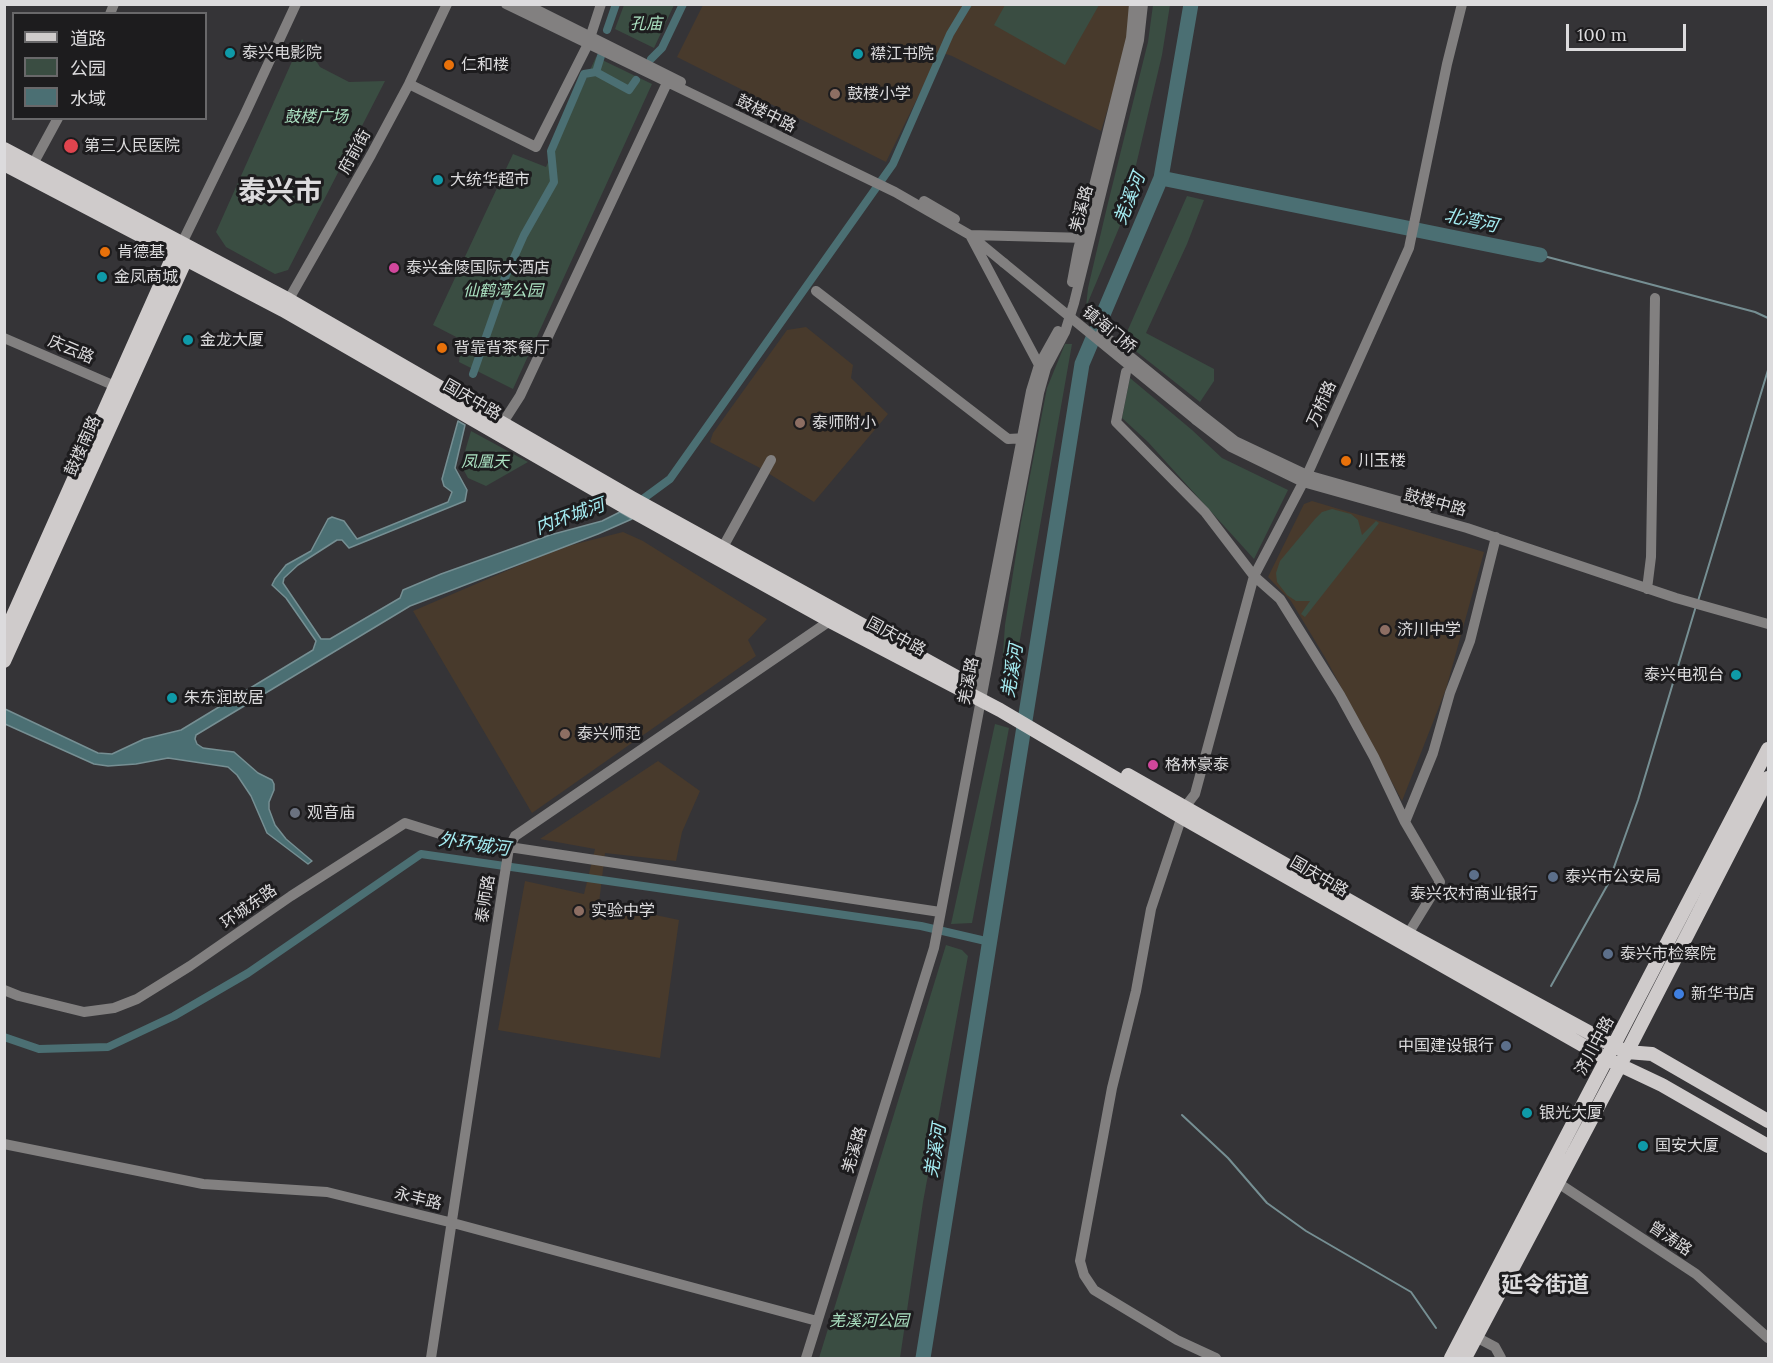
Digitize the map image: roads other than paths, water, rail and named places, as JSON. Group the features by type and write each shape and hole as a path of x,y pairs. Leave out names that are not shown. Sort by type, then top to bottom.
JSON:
{"main road":[{"name":"国庆中路","path":"4,149 181,251"},
{"name":"国庆中路","path":"4,164 286,305 502,424 627,502"},
{"name":"鼓楼南路","path":"4,661 181,251"},
{"name":"国庆中路","path":"286,305 627,502 723,547 836,617"},
{"name":"鼓楼南路","path":"4,636 121,388"},
{"name":"国庆中路","path":"647,512 1001,706 1613,1062 1662,1085 1768,1146"},
{"name":"济川中路","path":"1620,1049 1768,749"},
{"name":"济川中路","path":"1451,1359 1552,1179 1768,778"},
{"name":"国庆中路","path":"1184,812 1620,1049 1652,1054 1768,1120"},
{"name":"济川中路","path":"1465,1359 1552,1179"}],"street":[{"name":"鼓楼南路","path":"181,251 296,4"},
{"name":"府前街","path":"286,305 409,84 447,4"},
{"name":"鼓楼中路","path":"506,4 589,40 667,83 881,182"},
{"path":"525,4 589,40 881,182"},
{"path":"409,84 537,147 589,40 601,4"},
{"name":"羌溪路","path":"1042,367 1065,332 1131,38 1134,4"},
{"name":"羌溪路","path":"806,1359 934,948 977,693 1026,439 1039,393 1042,367 1049,345 1058,331 1068,300 1139,40 1143,4"},
{"name":"万桥路","path":"1216,1359 1178,1340 1094,1290 1084,1275 1080,1261 1112,1088 1136,991 1150,909 1184,812 1195,794 1254,576 1305,478 1409,248 1446,63 1462,4"},
{"path":"502,424 520,396 667,83"},
{"path":"33,164 57,120"},
{"name":"镇海门桥","path":"881,182 940,208 1197,416"},
{"path":"974,235 1084,242"},
{"path":"974,235 1042,367"},
{"path":"1049,345 1042,347 1035,344 989,262 1002,257 1006,243 1084,242"},
{"path":"816,291 1008,439 1026,439"},
{"path":"1305,478 1499,531 1648,585 1651,557 1655,298"},
{"name":"庆云路","path":"4,338 121,388"},
{"path":"1126,372 1116,422 1205,512 1254,576 1280,599 1312,649 1374,757 1405,822 1440,882 1408,934"},
{"name":"鼓楼中路","path":"1197,416 1231,447 1305,478 1678,596 1756,616"},
{"path":"723,547 771,460"},
{"path":"1405,822 1433,753 1450,693 1470,641 1496,537"},
{"path":"1756,616 1768,617"},
{"path":"1756,616 1768,624"},
{"path":"508,852 515,836 836,617"},
{"name":"环城东路","path":"4,990 19,996 84,1012 114,1008 137,999 405,823 508,852 940,912"},
{"name":"泰师路","path":"431,1359 508,852"},
{"name":"永丰路","path":"4,1144 203,1184 327,1192 453,1223 818,1321"},
{"name":"曾涛路","path":"1552,1179 1696,1274 1768,1338"},
{"path":"1476,1337 1496,1347 1501,1359"}],"water":[{"path":"458,421 465,425 455,468 467,490 465,501 349,548 342,540 337,540 298,565 284,578 283,583 321,639 330,639 400,598 403,590 441,574 550,535 602,521 620,512 632,519 410,606 196,735 197,744 203,748 234,752 258,773 272,780 274,790 269,809 275,825 286,839 312,861 308,864 267,833 251,796 237,775 228,767 168,758 136,764 108,766 94,764 5,724 5,709 98,753 112,754 144,739 181,730 313,650 316,641 286,598 272,585 275,579 286,565 311,551 328,519 332,517 344,521 357,539 448,502 452,492 444,486 442,479"}],"waterway":[{"path":"607,30 616,4"},
{"path":"651,59 662,48 683,4"},
{"name":"内环城河","path":"636,504 670,479 893,164 950,34 968,4"},
{"name":"羌溪河","path":"923,1358 1082,364 1161,178 1191,4"},
{"path":"596,72 601,56"},
{"path":"473,374 504,280 524,235 554,182 551,151 584,74 596,72 629,90 636,80"},
{"name":"北湾河","path":"1161,178 1540,255"},
{"name":"北湾河","path":"1540,255 1755,312 1768,318"},
{"path":"1698,601 1768,370"},
{"path":"1551,986 1608,884 1638,800 1696,606"},
{"name":"外环城河","path":"4,1037 39,1049 108,1047 174,1016 248,973 421,854 921,926 990,942"},
{"path":"1182,1115 1228,1158 1267,1203 1306,1231 1411,1292 1436,1328"}],"place":[{"name":"泰兴电影院","path":"230,53"},
{"name":"襟江书院","path":"858,54"},
{"name":"仁和楼","path":"449,65"},
{"name":"鼓楼小学","path":"835,94"},
{"name":"第三人民医院","path":"71,146"},
{"name":"大统华超市","path":"438,180"},
{"name":"肯德基","path":"105,252"},
{"name":"泰兴金陵国际大酒店","path":"394,268"},
{"name":"金凤商城","path":"102,277"},
{"name":"金龙大厦","path":"188,340"},
{"name":"背靠背茶餐厅","path":"442,348"},
{"name":"泰师附小","path":"800,423"},
{"name":"川玉楼","path":"1346,461"},
{"name":"济川中学","path":"1385,630"},
{"name":"泰兴电视台","path":"1736,675"},
{"name":"朱东润故居","path":"172,698"},
{"name":"泰兴师范","path":"565,734"},
{"name":"格林豪泰","path":"1153,765"},
{"name":"观音庙","path":"295,813"},
{"name":"泰兴农村商业银行","path":"1474,875"},
{"name":"泰兴市公安局","path":"1553,877"},
{"name":"实验中学","path":"579,911"},
{"name":"泰兴市检察院","path":"1608,954"},
{"name":"新华书店","path":"1679,994"},
{"name":"中国建设银行","path":"1506,1046"},
{"name":"银光大厦","path":"1527,1113"},
{"name":"国安大厦","path":"1643,1146"}],"district":[{"name":"泰兴市","path":"280,193"},
{"name":"延令街道","path":"1545,1286"}],"park label":[{"name":"孔庙","path":"646,24"},
{"name":"鼓楼广场","path":"316,117"},
{"name":"仙鹤湾公园","path":"503,291"},
{"name":"凤凰天","path":"485,462"},
{"name":"羌溪河公园","path":"869,1321"}]}
